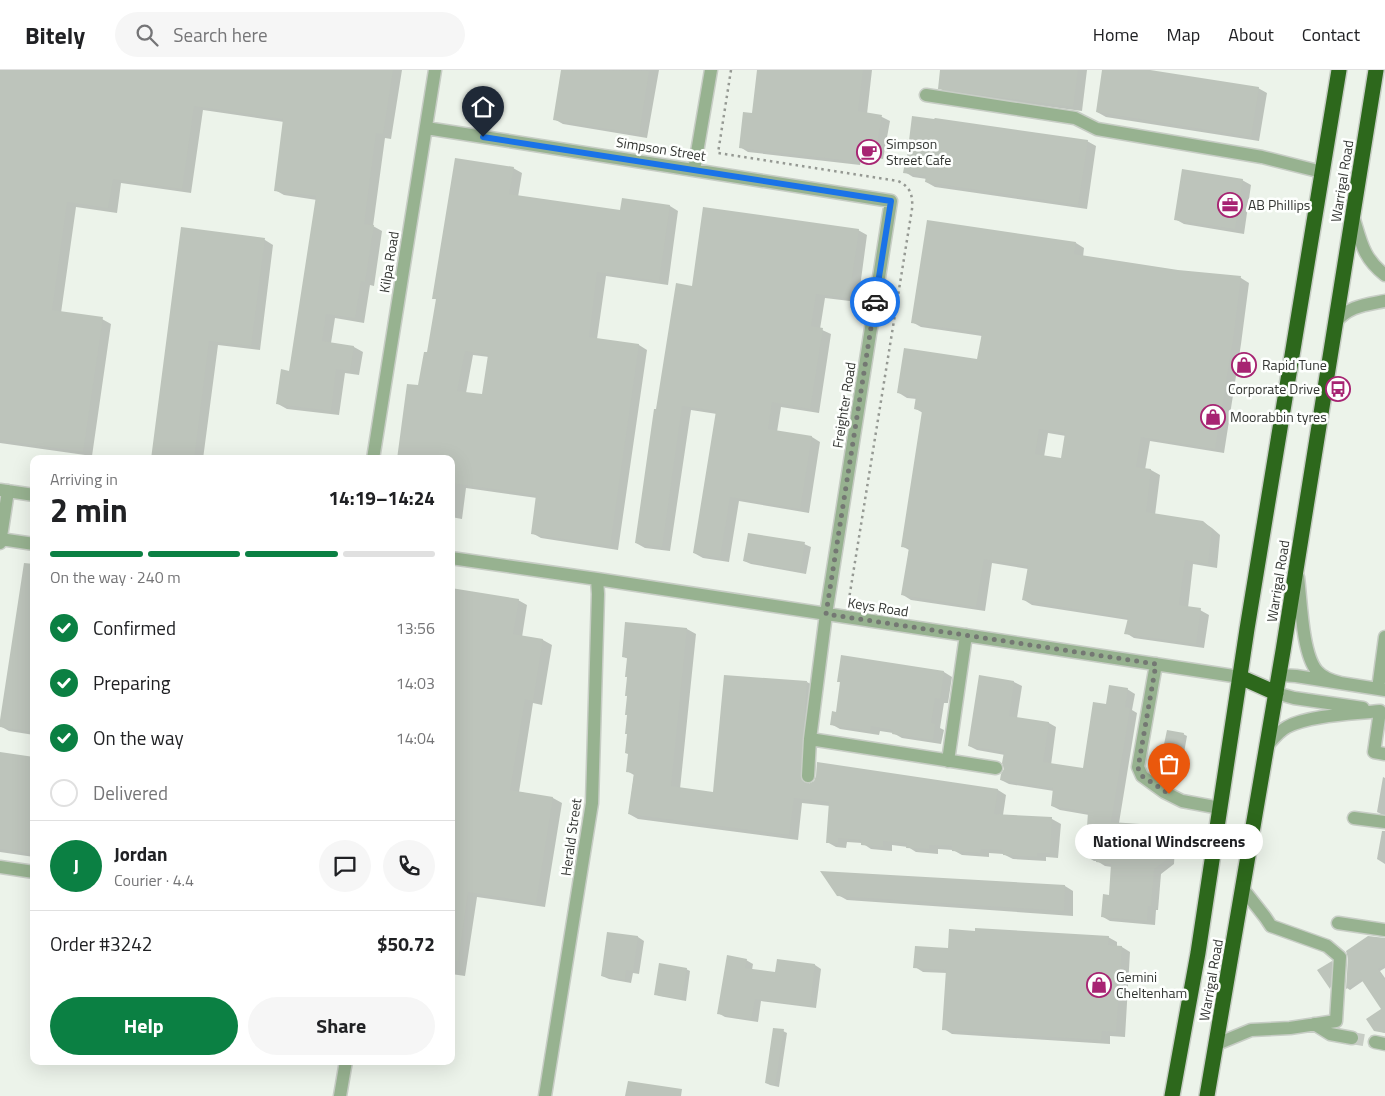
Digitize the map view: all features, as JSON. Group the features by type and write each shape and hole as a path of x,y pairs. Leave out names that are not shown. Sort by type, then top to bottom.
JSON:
{"highway":[{"name":"Warrigal Road","path":"1172,1096 1198,953 1240,677 1339,70"},
{"name":"Warrigal Road","path":"1208,1096 1279,675 1376,70"},
{"path":"1240,677 1279,675"},
{"path":"1240,677 1276,693"}],"street":[{"name":"Kilpa Road","path":"374,455 435,70"},
{"path":"694,170 711,70"},
{"path":"926,95 1075,118 1097,129 1253,156 1322,172"},
{"name":"Simpson Street","path":"426,128 891,201"},
{"name":"Freighter Road","path":"808,776 810,740 826,614 891,201"},
{"path":"1353,216 1366,255 1373,266 1385,275"},
{"path":"1335,323 1352,308 1385,301"},
{"path":"0,543 4,491 30,494"},
{"path":"0,539 30,543"},
{"name":"Keys Road","path":"455,559 1240,677"},
{"path":"1296,564 1308,656 1320,674 1330,680 1341,683"},
{"name":"Herald Street","path":"545,1096 592,803 597,579"},
{"path":"948,761 966,635"},
{"path":"1279,675 1381,689 1385,637"},
{"path":"1156,664 1138,768 1142,776 1164,792 1182,801 1220,808"},
{"path":"1276,693 1294,698 1383,711"},
{"path":"1267,746 1282,730 1296,723 1320,718 1383,711"},
{"path":"1383,711 1374,752 1385,754"},
{"path":"810,740 996,768"},
{"path":"1354,818 1385,822"},
{"path":"0,867 30,871"},
{"path":"1217,1044 1251,1030 1290,1028 1336,1020 1340,957 1327,946 1271,926 1243,889"},
{"path":"1338,923 1385,930"},
{"path":"1314,1024 1330,1034 1352,1038"},
{"path":"340,1096 345,1065"}],"path":[{"path":"731,70 718,153 886,178 904,184 912,198 912,209 849,599"}],"building":[{"path":"0,70 393,70 383,134 376,133 364,224 374,225 365,282 361,281 355,318 326,314 322,341 354,346 350,371 336,369 331,411 276,404 281,369 289,371 316,196 274,191 283,119 194,106 182,189 113,179 108,208 67,202 52,310 103,317 83,452 0,440"},
{"path":"561,70 649,71 639,134 553,120"},
{"path":"757,70 863,70 858,111 882,115 875,155 853,151 852,161 739,148 743,112 752,113"},
{"path":"940,70 1078,70 1073,107 938,89"},
{"path":"1102,70 1150,70 1259,87 1251,137 1096,112"},
{"path":"912,116 1088,140 1078,205 925,182 926,176 903,173"},
{"path":"455,158 514,167 509,194 620,210 622,198 670,205 659,281 597,272 589,337 639,344 610,546 531,534 536,495 455,484 455,455 398,455 407,384 418,385 424,352 427,352 436,299 432,299","holes":["465,351 488,355 482,394 457,391"]},
{"path":"1182,169 1243,179 1235,229 1174,220"},
{"path":"703,207 859,229 849,298 816,294 811,326 823,328 810,409 772,402 768,429 812,436 800,509 730,497 720,558 693,553 716,411 682,406 662,547 635,543 654,409 656,409 676,283 692,286"},
{"path":"927,220 1076,242 1074,254 1178,270 1241,276 1215,449 1141,437 1136,467 1151,469 1146,512 1203,521 1212,529 1208,564 1185,560 1179,605 1201,608 1196,644 1124,634 1128,618 1022,600 1028,566 984,559 976,607 901,595 909,548 901,547 922,411 914,409 916,396 897,393 904,348 977,359 982,333 911,323","holes":["1039,429 1065,433 1061,458 1035,454"]},
{"path":"181,227 265,238 251,346 209,341 195,455 152,455"},
{"path":"748,533 805,542 800,571 743,561"},
{"path":"24,563 30,564 30,731 0,727"},
{"path":"455,589 519,599 513,634 543,639 533,701 525,699 510,790 553,797 536,903 468,892 458,961 455,961"},
{"path":"625,622 687,628 671,786 713,792 724,675 807,681 800,776 803,782 808,784 814,781 817,762 998,789 994,814 1052,817 1050,853 1037,853 1037,857 1003,855 1003,850 981,849 980,853 952,851 952,846 929,845 929,849 906,848 907,843 883,841 883,847 861,845 861,840 838,838 838,843 826,843 829,802 794,798 789,835 628,814 634,773 626,772 628,754 625,753 627,677 625,677 627,658 622,657"},
{"path":"841,655 944,671 940,699 935,698 931,723 935,724 933,740 892,734 893,730 871,726 870,731 830,725 832,711 836,712 840,682 837,682"},
{"path":"979,675 1014,681 1009,716 1049,722 1043,762 1083,768 1093,702 1106,704 1109,685 1128,688 1125,707 1130,708 1111,822 1169,826 1166,860 1154,869 1151,906 1148,906 1147,921 1101,917 1103,894 1109,895 1111,864 1096,862 1096,858 1085,857 1088,812 1051,806 1053,788 1000,780 1004,769 1002,763 1004,752 968,746"},
{"path":"1167,730 1184,733 1180,752 1163,749"},
{"path":"0,752 30,756 30,853 0,849"},
{"path":"820,871 1065,885 1064,911 837,896"},
{"path":"975,928 1109,936 1108,945 1122,946 1116,1032 1102,1031 1101,1040 942,1030 946,970 913,968 915,946 948,948 949,929 975,931"},
{"path":"607,932 638,936 633,971 626,970 625,980 601,976"},
{"path":"1368,936 1385,938 1385,964 1378,969 1385,980 1385,1033 1374,1031 1366,1019 1381,1009 1361,979 1346,989 1348,958 1346,951"},
{"path":"727,955 747,959 745,968 775,972 777,959 815,964 810,1006 755,999 751,1019 717,1014"},
{"path":"1332,961 1330,989 1317,970"},
{"path":"659,963 687,968 682,999 654,995"},
{"path":"773,1028 784,1029 775,1085 765,1083"},
{"path":"628,1081 682,1089 681,1096 625,1096"}],"tunnel":[{"path":"1352,1038 1375,1042"}],"way so far":[{"path":"875,302 826,614 1156,664 1138,768 1142,776 1169,794"}],"place":[{"name":"Simpson Street Cafe","path":"869,152"},
{"name":"AB Phillips","path":"1230,205"},
{"name":"Rapid Tune","path":"1244,365"},
{"name":"Corporate Drive","path":"1338,389"},
{"name":"Moorabbin tyres","path":"1213,417"},
{"name":"National Windscreens","path":"1169,794"},
{"name":"Gemini Cheltenham","path":"1099,985"}],"route":[{"path":"483,137 891,201 875,302"}]}
